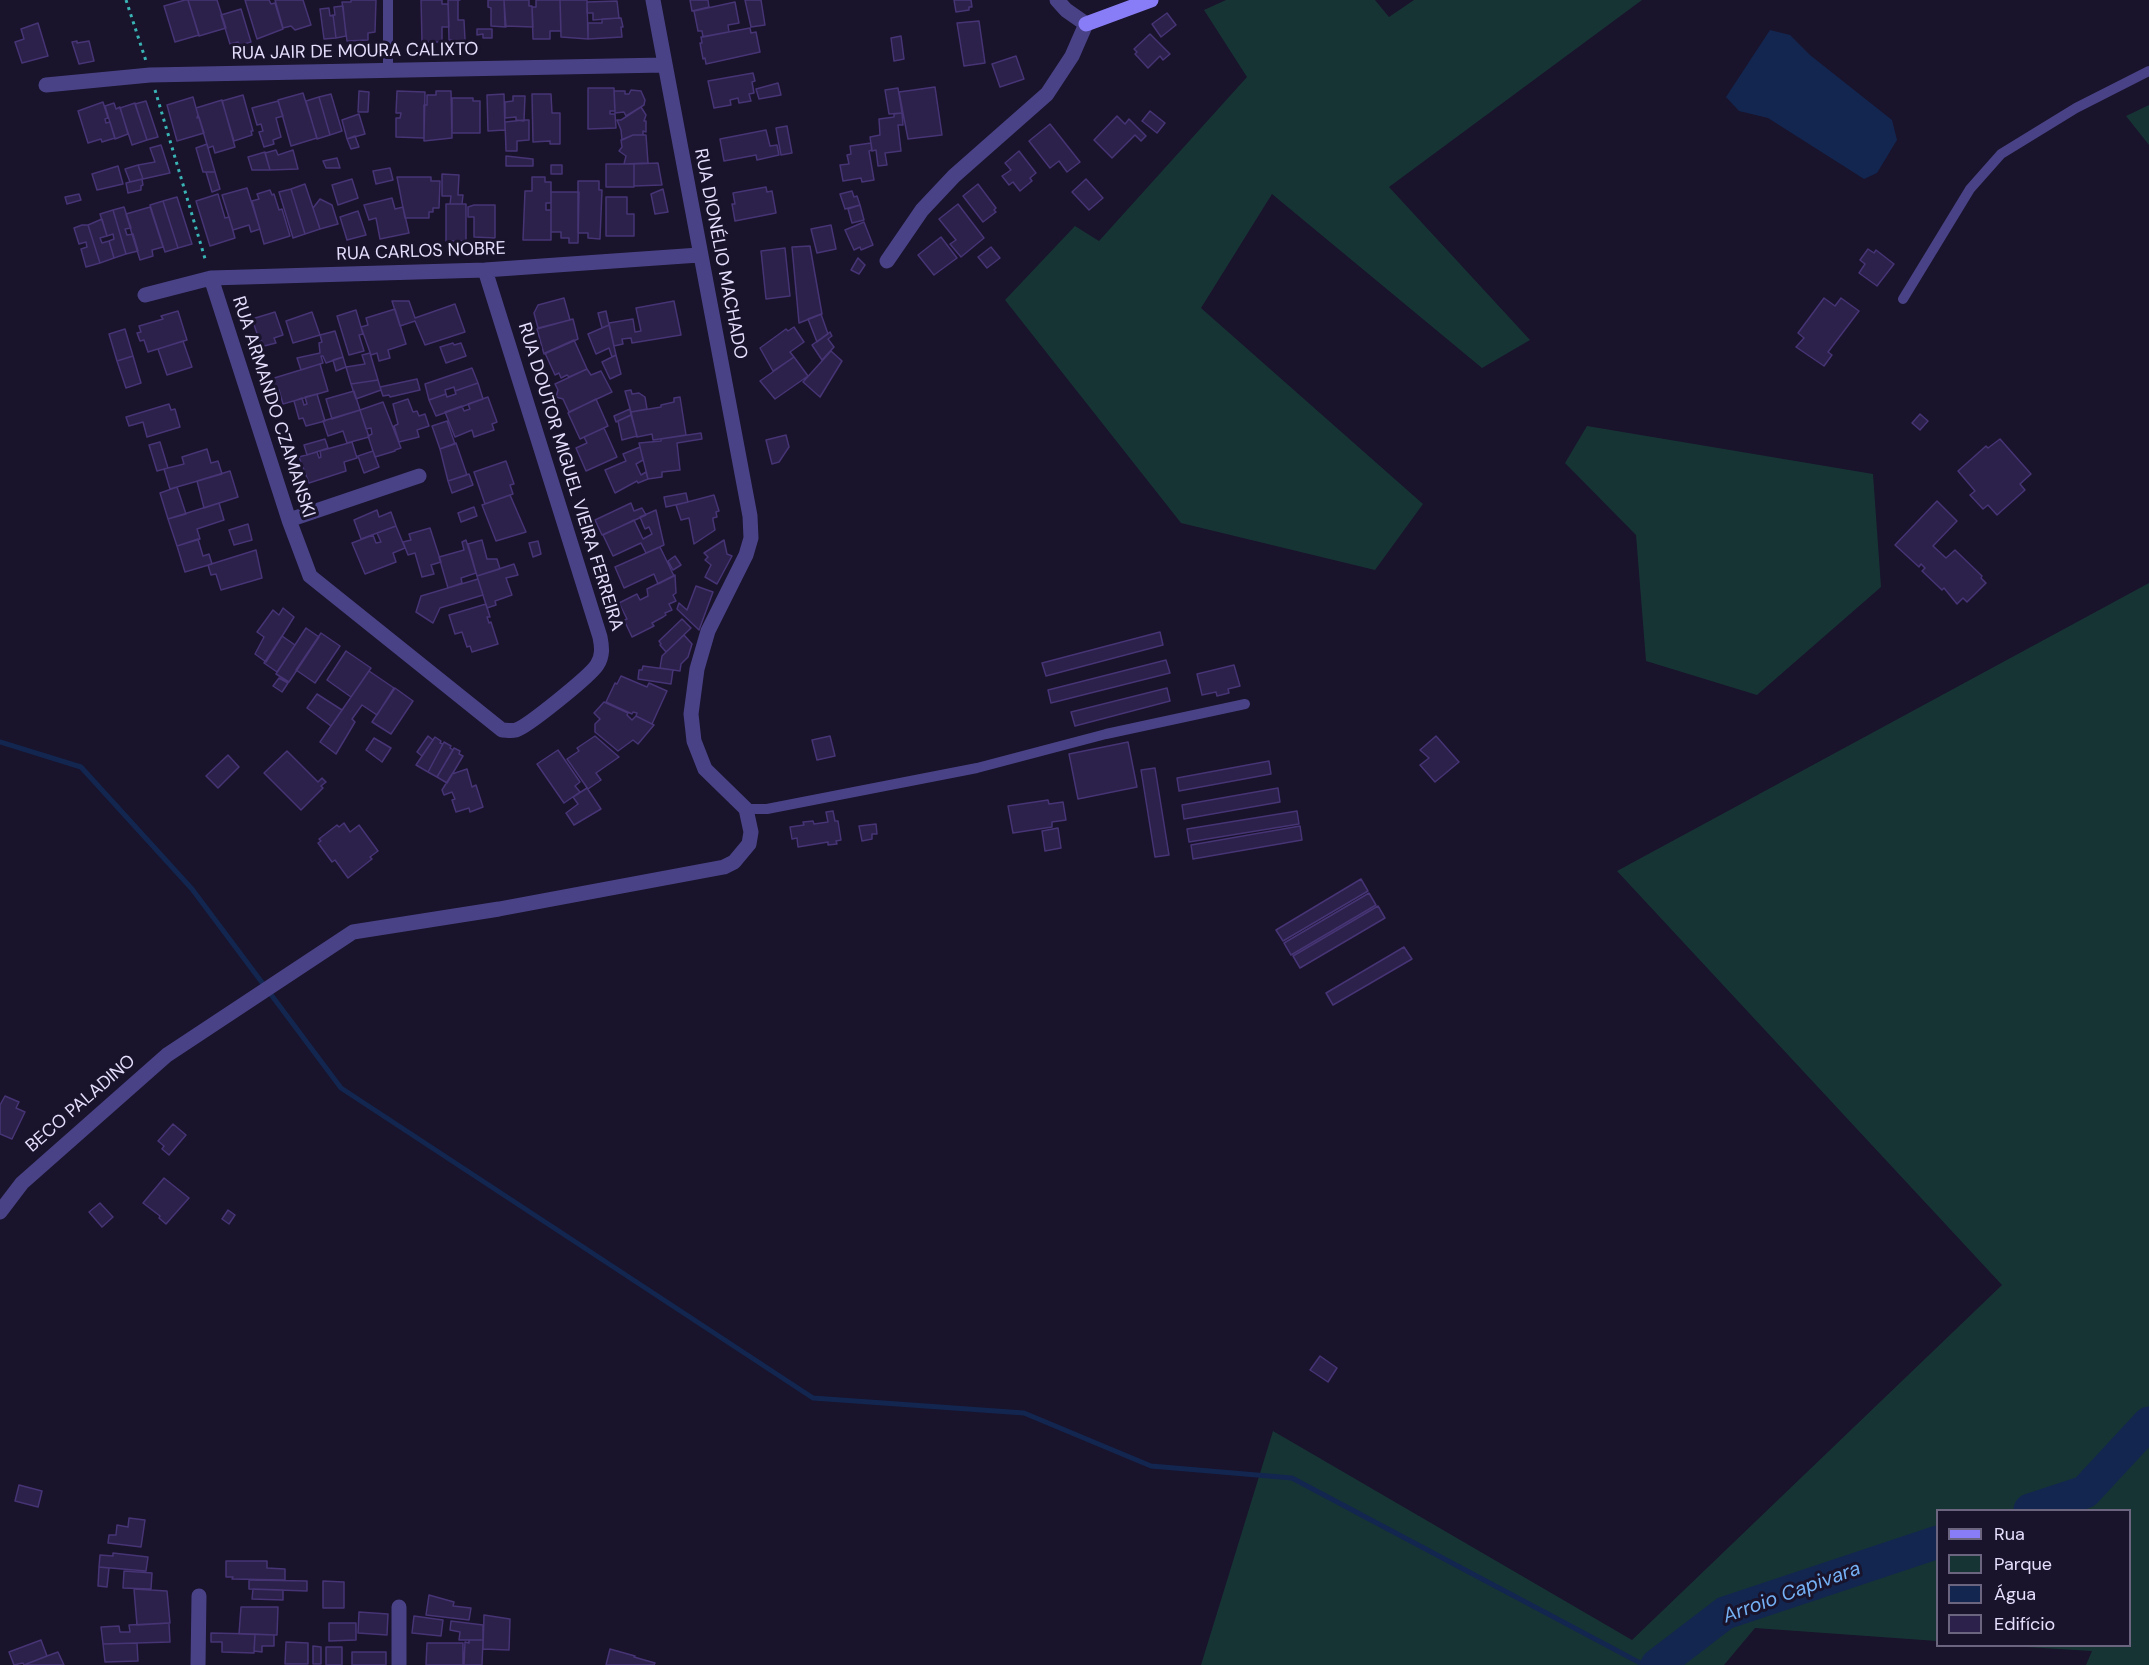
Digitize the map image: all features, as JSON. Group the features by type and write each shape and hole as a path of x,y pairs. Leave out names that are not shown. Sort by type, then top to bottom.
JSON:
{"street":[{"name":"RUA DIONÉLIO MACHADO","path":"653,0 699,255 750,516 751,538 746,555 708,631 697,669 691,714 694,741 705,769 746,809"},
{"path":"1057,0 1066,10 1086,24"},
{"path":"887,261 922,210 954,176 1047,94 1072,57 1086,24 1151,0"},
{"name":"RUA JAIR DE MOURA CALIXTO","path":"46,85 150,75 664,65"},
{"name":"RUA CARLOS NOBRE","path":"146,295 211,278 485,270 699,255"},
{"name":"RUA DOUTOR MIGUEL VIEIRA FERREIRA","path":"485,270 602,647 601,656 591,671 516,730"},
{"name":"RUA ARMANDO CZAMANSKI","path":"211,278 289,520 310,576 501,730 516,730"},
{"path":"289,520 419,476"},
{"name":"BECO PALADINO","path":"0,1212 22,1183 166,1055 353,932 499,909 724,867 734,862 749,844 751,832 746,809"},
{"path":"198,1596 198,1665"},
{"path":"399,1607 399,1665"}],"lane":[{"path":"388,0 388,71"},
{"path":"1903,299 1970,189 2001,154 2076,108 2149,71"},
{"path":"746,809 767,809 978,768 1106,734 1245,704"}],"path":[{"path":"126,0 211,278"}],"green space":[{"path":"1226,0 1375,0 1389,17 1414,0 1642,0 1389,187 1530,340 1482,368 1272,194 1201,308 1423,504 1375,570 1181,523 1005,300 1075,226 1099,241 1247,77 1204,10"},
{"path":"2149,105 2149,145 2126,116"},
{"path":"1587,426 1873,474 1881,587 1757,695 1646,661 1636,535 1565,463"},
{"path":"2149,583 2149,1665 2086,1665 2092,1651 2026,1647 2131,1647 2131,1509 1936,1509 1936,1641 1755,1628 1724,1665 1201,1665 1273,1431 1632,1640 2002,1285 1617,871"}],"water":[{"path":"1770,30 1790,35 1810,55 1892,120 1897,140 1877,173 1864,179 1768,118 1739,111 1726,97"}],"building":[{"path":"188,0 199,35 175,42 164,6"},
{"path":"188,0 217,0 226,28 199,36"},
{"path":"245,0 269,0 271,4 275,3 283,29 257,39"},
{"path":"275,0 303,0 311,25 295,30 291,26 283,28"},
{"path":"351,0 376,0 375,32 368,33 368,40 347,41 342,2 351,2"},
{"path":"421,0 442,0 442,4 448,4 449,27 442,27 442,42 422,42"},
{"path":"448,0 458,0 458,20 464,20 465,40 449,40"},
{"path":"488,0 504,0 506,27 491,26 491,8 488,7"},
{"path":"504,0 529,0 529,6 532,6 533,27 505,26"},
{"path":"536,0 560,0 561,31 550,31 550,39 533,39 532,7 536,7"},
{"path":"560,0 587,0 588,39 561,37"},
{"path":"690,0 708,0 709,7 692,11"},
{"path":"745,0 761,0 765,25 751,27"},
{"path":"954,0 971,0 972,7 969,7 969,10 956,12"},
{"path":"617,1 619,18 593,20 593,13 587,13 587,2"},
{"path":"735,2 739,23 728,25 729,32 703,37 702,31 698,31 694,11"},
{"path":"343,6 346,36 336,38 334,7"},
{"path":"329,8 330,16 333,15 336,38 324,39 320,9"},
{"path":"241,9 251,42 240,45 238,42 230,44 221,15"},
{"path":"1167,13 1176,25 1161,37 1152,24"},
{"path":"621,18 622,37 588,39 588,23 602,23 602,19"},
{"path":"979,21 985,63 964,66 957,23"},
{"path":"38,23 48,56 22,63 15,42 24,39 21,29"},
{"path":"750,28 751,33 756,32 760,52 706,64 700,43 702,43 701,37"},
{"path":"477,29 492,29 492,38 483,38 483,34 477,35"},
{"path":"1150,34 1170,54 1163,60 1160,56 1148,68 1135,54 1137,52 1134,49"},
{"path":"901,36 904,59 894,61 891,38"},
{"path":"77,41 77,43 89,41 94,61 79,64 72,42"},
{"path":"1016,56 1024,79 1000,87 992,64"},
{"path":"753,73 755,81 752,82 754,93 749,94 751,101 739,103 738,98 730,100 731,105 714,108 708,81"},
{"path":"778,83 781,95 759,99 756,89"},
{"path":"935,87 942,135 908,139 899,92"},
{"path":"588,88 614,88 615,111 610,111 610,114 615,114 616,128 588,129"},
{"path":"898,88 902,113 889,114 885,90"},
{"path":"631,90 641,91 645,100 644,105 626,116 624,112 615,113 614,91 625,91 625,94 629,94"},
{"path":"359,91 369,92 368,112 358,112"},
{"path":"397,91 425,92 424,138 396,137 396,118 400,118 401,113 396,113"},
{"path":"436,91 451,91 452,138 424,141 424,105 427,105 427,95 436,95"},
{"path":"303,93 317,138 291,146 278,100"},
{"path":"331,94 342,131 330,135 319,97"},
{"path":"504,94 505,130 488,131 487,95"},
{"path":"532,94 551,94 552,113 560,113 560,144 550,144 550,141 533,142"},
{"path":"243,95 253,131 251,131 252,135 234,141 222,101"},
{"path":"513,96 525,96 524,121 516,120 516,117 505,118 505,102 513,101"},
{"path":"193,97 197,118 199,117 204,133 177,141 167,105"},
{"path":"319,97 330,135 317,139 306,101"},
{"path":"452,98 473,98 473,101 480,101 480,133 452,133"},
{"path":"222,100 235,147 215,153 213,146 208,148 196,108"},
{"path":"146,101 158,137 147,140 135,104"},
{"path":"278,101 283,116 276,118 281,137 273,140 274,144 264,147 259,132 263,131 261,124 257,125 252,108"},
{"path":"103,102 108,118 105,119 106,123 110,122 115,138 88,143 78,111"},
{"path":"114,103 116,109 120,107 128,134 115,139 105,106"},
{"path":"135,103 147,140 132,145 120,108"},
{"path":"641,107 646,115 644,121 646,121 646,132 643,131 643,135 633,135 622,140 617,120 621,120"},
{"path":"1150,111 1165,123 1157,133 1142,121"},
{"path":"902,113 903,125 898,125 901,151 885,153 887,165 878,166 876,150 872,151 870,137 880,135 879,119 894,117 894,114"},
{"path":"359,114 365,134 347,139 342,120"},
{"path":"1117,116 1125,124 1129,119 1146,136 1141,141 1135,135 1112,158 1094,140"},
{"path":"529,120 529,140 517,141 517,151 506,151 505,122"},
{"path":"1050,124 1080,162 1067,172 1059,161 1050,168 1029,141"},
{"path":"787,126 792,153 781,155 776,128"},
{"path":"766,130 770,146 777,145 779,155 757,160 756,155 724,161 720,139"},
{"path":"633,135 646,135 648,163 624,164 626,156 619,151 622,147 621,140"},
{"path":"355,136 359,147 351,149 347,139"},
{"path":"871,143 872,150 869,151 874,180 862,182 861,178 843,181 840,165 849,164 847,155 851,154 850,146"},
{"path":"207,144 215,172 203,172 196,148"},
{"path":"161,145 170,173 143,179 138,165 155,162 150,148"},
{"path":"276,150 278,155 293,150 298,169 270,170 265,153"},
{"path":"1019,151 1036,173 1030,178 1032,181 1020,191 1013,182 1009,185 1002,176 1011,170 1005,163"},
{"path":"265,152 270,170 252,170 248,157"},
{"path":"506,156 533,159 533,166 506,166"},
{"path":"337,158 340,168 326,168 323,161"},
{"path":"658,163 662,185 634,186 634,164"},
{"path":"606,164 634,164 634,187 606,187"},
{"path":"138,165 143,179 130,182 125,169"},
{"path":"551,165 562,165 562,174 551,174"},
{"path":"118,166 123,184 97,190 92,174"},
{"path":"390,168 393,180 376,184 373,171"},
{"path":"206,172 215,172 220,189 212,192"},
{"path":"442,174 459,175 458,195 463,195 462,204 450,204 451,196 442,196"},
{"path":"397,177 431,177 431,181 440,181 439,208 433,208 433,212 429,212 429,218 405,218"},
{"path":"532,177 545,177 545,182 551,182 551,203 546,203 546,210 551,210 551,240 523,240 525,191 532,191"},
{"path":"142,179 141,190 128,193 126,183"},
{"path":"352,179 358,198 338,205 332,185"},
{"path":"1086,179 1103,198 1089,210 1072,192"},
{"path":"578,181 599,181 599,190 602,190 600,239 588,238 588,233 578,233"},
{"path":"305,184 320,229 305,234 291,189"},
{"path":"978,184 996,208 994,210 996,212 983,222 963,196"},
{"path":"766,187 767,192 772,191 776,213 735,221 733,193"},
{"path":"247,188 260,229 251,232 249,225 233,230 222,195"},
{"path":"291,189 305,234 293,238 279,192"},
{"path":"663,189 668,212 655,214 651,194"},
{"path":"270,190 272,195 274,194 279,210 282,209 290,236 264,244 252,201 259,199 257,194"},
{"path":"852,191 854,197 857,196 860,205 845,209 840,194"},
{"path":"551,192 579,192 578,243 569,243 569,238 561,238 561,232 551,232"},
{"path":"79,194 81,200 67,204 65,197"},
{"path":"218,194 225,218 229,217 235,238 210,246 196,201"},
{"path":"177,197 192,244 178,248 163,201"},
{"path":"606,197 627,197 627,214 634,214 634,236 606,236"},
{"path":"392,198 395,209 403,207 409,233 380,239 376,218 369,220 364,205"},
{"path":"320,199 332,205 338,224 320,229 313,208"},
{"path":"163,201 178,248 165,252 150,205"},
{"path":"446,204 466,204 466,241 446,241"},
{"path":"958,204 984,238 961,257 950,244 956,240 939,219"},
{"path":"495,205 495,238 474,237 474,217 468,217 468,207"},
{"path":"860,205 864,220 852,223 848,209"},
{"path":"124,207 131,228 125,229 127,235 133,234 138,251 126,254 113,210"},
{"path":"150,207 163,247 152,250 153,256 140,260 126,214"},
{"path":"113,210 126,254 114,258 109,241 114,239 113,234 107,236 100,214"},
{"path":"358,211 366,235 347,240 340,217"},
{"path":"102,219 107,236 100,238 102,243 109,241 114,258 100,263 88,225"},
{"path":"864,222 873,245 854,250 845,230"},
{"path":"88,225 100,263 86,267 81,249 87,247 86,242 79,244 74,228"},
{"path":"831,225 836,249 817,253 811,229"},
{"path":"941,237 957,258 934,275 918,255"},
{"path":"810,246 822,314 799,323 792,247"},
{"path":"991,247 1000,258 987,268 978,257"},
{"path":"785,248 790,296 766,299 761,251"},
{"path":"1868,249 1874,253 1876,250 1894,264 1877,286 1859,273 1865,264 1860,260"},
{"path":"858,258 865,265 859,274 851,270"},
{"path":"564,298 570,320 538,328 534,313 538,305"},
{"path":"1824,298 1835,306 1841,298 1859,311 1828,352 1832,355 1824,366 1796,347 1804,338 1798,333"},
{"path":"392,301 409,301 415,318 455,304 465,332 425,345 415,321 400,326"},
{"path":"674,301 681,335 632,343 631,338 622,339 623,344 614,346 609,323 633,319 635,332 641,331 636,308"},
{"path":"395,309 406,344 388,350 390,358 379,361 377,353 371,355 361,327 368,325 366,318"},
{"path":"356,310 363,334 359,335 364,351 349,355 337,316"},
{"path":"178,311 187,340 148,352 144,340 140,341 137,333 141,332 139,326 163,319 161,316"},
{"path":"606,311 609,325 602,328 598,313"},
{"path":"275,312 283,335 274,338 276,343 264,346 262,341 260,342 252,319"},
{"path":"312,312 320,335 293,343 286,321"},
{"path":"821,314 828,334 817,342 808,319"},
{"path":"573,319 578,339 544,354 537,329"},
{"path":"609,325 616,355 612,357 609,348 596,354 588,334"},
{"path":"794,327 804,342 790,352 794,357 773,371 760,348 786,329 788,331"},
{"path":"125,329 133,356 117,361 109,334"},
{"path":"335,331 343,357 326,363 321,356 323,363 301,370 297,358 320,353 319,343 322,342 320,335"},
{"path":"830,332 832,336 828,339 834,347 822,360 812,345"},
{"path":"574,340 587,369 561,378 559,373 555,375 545,353"},
{"path":"183,341 192,367 167,375 158,349"},
{"path":"453,343 454,345 461,343 466,356 446,363 440,347"},
{"path":"831,351 842,361 820,397 803,382"},
{"path":"370,353 378,380 351,384 346,367 365,364 362,355"},
{"path":"616,355 621,374 610,379 602,362"},
{"path":"133,356 141,383 126,388 117,361"},
{"path":"343,357 346,367 336,371 333,360"},
{"path":"794,357 808,376 775,399 760,381"},
{"path":"320,364 328,391 283,404 279,390 275,391 271,379"},
{"path":"472,368 478,383 455,391 454,387 445,390 446,394 429,400 425,384"},
{"path":"587,369 591,375 601,371 612,392 569,412 563,399 556,397 558,390 555,384"},
{"path":"417,379 420,390 390,397 389,395 383,396 380,387"},
{"path":"378,380 381,390 356,399 351,384"},
{"path":"478,383 483,399 436,416 429,400 446,394 447,397 456,394 455,391"},
{"path":"631,390 632,394 639,393 645,397 647,409 631,412 625,391"},
{"path":"354,391 360,410 332,419 326,399"},
{"path":"317,394 325,421 306,426 303,418 299,419 294,401 302,398 304,405 307,404 305,397"},
{"path":"488,397 497,422 492,424 494,430 474,437 472,430 455,437 445,412 462,406 464,411 470,409 468,404"},
{"path":"680,397 686,435 653,440 652,434 637,437 631,412 661,407 661,405 674,402 674,398"},
{"path":"408,399 413,412 417,411 419,416 425,414 429,426 417,430 419,437 399,442 394,426 398,424 393,404"},
{"path":"596,399 608,426 580,439 568,413"},
{"path":"383,402 401,448 375,457 368,436 372,434 371,428 366,429 360,410"},
{"path":"169,404 171,410 175,409 180,427 147,437 143,422 129,426 126,417"},
{"path":"630,409 631,415 616,422 614,416"},
{"path":"360,410 369,437 347,443 343,431 328,436 323,421"},
{"path":"1920,414 1928,421 1920,430 1912,423"},
{"path":"631,415 637,436 622,440 618,421"},
{"path":"447,421 455,444 440,449 432,426"},
{"path":"604,428 617,457 586,471 576,448 587,443 584,437"},
{"path":"701,433 702,439 677,443 680,470 662,472 662,477 648,479 639,443"},
{"path":"786,435 789,447 779,462 772,464 766,440"},
{"path":"325,439 328,448 307,455 304,445"},
{"path":"2000,439 2031,474 2020,484 2025,490 1997,515 1988,505 1983,509 1970,495 1975,491 1958,471 1986,446 1988,448"},
{"path":"160,442 168,468 157,471 149,445"},
{"path":"352,442 357,458 344,462 346,471 309,483 299,457 317,452 319,458 321,457 320,451"},
{"path":"456,443 467,475 448,481 440,449"},
{"path":"640,447 643,460 636,464 641,475 646,472 648,479 638,483 637,481 615,493 605,470 626,461 623,454"},
{"path":"207,449 211,463 218,461 222,474 170,489 164,469 184,464 182,457"},
{"path":"373,451 379,467 364,473 358,456"},
{"path":"506,461 514,484 510,485 513,494 485,504 474,472"},
{"path":"230,471 238,497 204,508 197,481"},
{"path":"469,474 473,485 452,493 448,481"},
{"path":"177,487 186,514 168,519 160,493"},
{"path":"686,493 688,502 666,507 664,497"},
{"path":"510,495 526,532 496,541 482,505"},
{"path":"714,495 719,511 716,512 717,517 713,518 715,530 694,544 689,518 681,520 676,505"},
{"path":"1937,501 1957,521 1933,546 1946,558 1955,550 1982,576 1981,578 1986,583 1967,602 1963,598 1957,604 1944,588 1942,590 1922,571 1925,568 1921,564 1919,567 1895,545"},
{"path":"219,503 224,520 197,529 200,539 177,546 168,519"},
{"path":"631,503 634,511 642,508 646,515 602,535 595,520"},
{"path":"474,507 477,516 461,522 458,513"},
{"path":"377,510 379,517 391,512 396,526 361,539 354,520"},
{"path":"656,510 664,545 646,553 641,543 613,556 603,535 634,520 643,539 652,534 649,527 645,529 640,517"},
{"path":"248,524 252,540 234,545 229,530"},
{"path":"396,526 405,548 393,553 396,562 365,574 352,543 373,535 376,543 381,542 377,533"},
{"path":"430,528 441,562 431,565 434,574 422,577 415,553 408,555 403,542 411,540 409,534"},
{"path":"198,539 203,556 209,554 212,564 185,572 177,546"},
{"path":"466,540 476,573 461,578 462,583 448,588 439,557 464,550 462,542"},
{"path":"482,540 487,559 497,559 500,569 477,576 468,544"},
{"path":"724,540 727,554 732,556 717,584 705,577 711,565 705,560 708,557 704,553"},
{"path":"538,541 541,554 533,557 529,543"},
{"path":"660,547 674,576 658,584 654,574 624,588 615,567"},
{"path":"256,550 262,578 221,590 216,574 211,575 208,565"},
{"path":"675,556 681,565 673,570 668,561"},
{"path":"514,564 518,575 506,578 512,595 495,601 496,605 487,608 477,576"},
{"path":"675,575 676,593 673,595 676,601 669,604 672,610 652,623 654,626 632,637 619,603 637,594 640,600 648,596 647,589"},
{"path":"478,579 483,595 440,608 433,623 416,612 421,596"},
{"path":"696,586 713,592 699,630 677,609 679,603 687,610"},
{"path":"486,604 490,617 487,617 489,623 491,622 498,644 472,652 470,646 467,647 462,632 455,634 449,615"},
{"path":"283,608 294,617 266,662 255,654 264,637 257,632 273,610 279,615"},
{"path":"682,619 691,628 666,652 659,641"},
{"path":"306,628 319,637 289,682 276,674"},
{"path":"1160,632 1163,645 1046,676 1042,663"},
{"path":"321,633 340,646 315,683 296,670"},
{"path":"684,635 692,644 688,657 681,664 680,671 660,668 662,656"},
{"path":"282,636 295,645 277,672 264,663"},
{"path":"346,651 371,668 351,697 327,680"},
{"path":"1166,660 1170,673 1051,703 1048,690"},
{"path":"1234,665 1240,686 1228,689 1229,693 1217,696 1216,692 1202,695 1197,674"},
{"path":"643,666 673,670 671,684 638,679 639,670 642,670"},
{"path":"369,671 394,688 377,715 362,705 352,719 355,722 336,754 320,742"},
{"path":"621,676 647,687 649,683 667,691 652,724 636,716 637,713 632,714 606,702"},
{"path":"279,678 288,683 282,692 273,686"},
{"path":"395,688 413,701 391,734 372,722"},
{"path":"1167,688 1170,701 1075,726 1071,712"},
{"path":"317,694 342,710 331,726 307,708"},
{"path":"604,702 628,713 627,715 632,720 636,716 654,725 638,744 633,740 618,751 595,732 595,724 600,719 594,713"},
{"path":"428,736 433,740 422,756 417,752"},
{"path":"595,736 619,757 596,773 601,780 588,789 567,759 579,751 577,748"},
{"path":"830,736 835,756 817,760 812,740"},
{"path":"1436,736 1459,762 1435,782 1420,765 1429,758 1420,750"},
{"path":"435,737 443,744 428,772 416,765"},
{"path":"374,738 391,748 382,762 366,750"},
{"path":"444,742 453,750 437,777 428,772"},
{"path":"1128,742 1137,787 1078,799 1069,754"},
{"path":"454,748 463,756 447,783 437,777"},
{"path":"558,750 580,782 575,786 580,792 564,803 537,764"},
{"path":"287,751 318,782 322,778 326,782 301,810 264,773"},
{"path":"228,755 239,767 218,788 206,776"},
{"path":"1269,761 1271,774 1179,791 1177,778"},
{"path":"1155,768 1169,855 1155,857 1141,770"},
{"path":"467,769 472,787 476,785 483,807 470,812 469,808 456,812 452,792 444,795 442,790 452,774"},
{"path":"587,788 601,809 574,825 566,813 578,804 573,797"},
{"path":"1278,788 1280,802 1184,819 1182,805"},
{"path":"1048,800 1049,804 1063,802 1066,820 1052,822 1052,827 1013,833 1008,806"},
{"path":"833,811 835,821 838,821 841,840 836,841 837,844 828,845 828,842 798,847 797,838 792,839 790,827 804,825 803,822 813,821 814,824 828,822 826,812"},
{"path":"1297,811 1299,824 1189,842 1187,829"},
{"path":"344,823 350,832 359,825 378,851 370,857 372,859 348,878 335,860 332,862 318,843 321,841 319,839 337,825 339,827"},
{"path":"876,824 877,834 872,834 872,839 862,841 859,826"},
{"path":"1300,826 1302,840 1193,859 1191,845"},
{"path":"1058,828 1061,848 1045,851 1042,831"},
{"path":"1361,879 1368,891 1283,941 1276,930"},
{"path":"1369,893 1376,905 1291,955 1284,943"},
{"path":"1378,906 1385,918 1300,968 1293,956"},
{"path":"1404,947 1412,959 1333,1005 1326,993"},
{"path":"5,1096 19,1102 16,1108 25,1112 12,1139 0,1134 0,1105"},
{"path":"173,1124 186,1135 169,1155 158,1141"},
{"path":"164,1178 189,1198 166,1224 159,1218 160,1216 143,1203"},
{"path":"100,1203 113,1217 102,1227 89,1212"},
{"path":"228,1210 235,1215 229,1224 222,1219"},
{"path":"1320,1356 1337,1368 1328,1382 1310,1370"},
{"path":"19,1485 42,1491 38,1507 15,1501"},
{"path":"129,1518 145,1520 141,1547 108,1543 109,1535 116,1535 117,1525 128,1527"},
{"path":"113,1553 148,1557 146,1571 99,1567 100,1555 113,1556"},
{"path":"226,1561 267,1561 267,1568 285,1569 285,1580 232,1579 233,1577 226,1577"},
{"path":"99,1567 109,1568 107,1587 98,1586"},
{"path":"124,1571 152,1573 151,1589 123,1588"},
{"path":"249,1580 307,1581 307,1591 249,1589"},
{"path":"323,1581 344,1582 344,1608 323,1608"},
{"path":"134,1589 167,1591 170,1623 137,1625"},
{"path":"253,1589 283,1590 283,1600 252,1599"},
{"path":"429,1595 454,1602 453,1606 471,1608 469,1620 426,1615"},
{"path":"241,1607 278,1607 277,1635 239,1634"},
{"path":"359,1612 388,1614 387,1635 358,1633"},
{"path":"484,1615 510,1619 509,1650 483,1649"},
{"path":"414,1616 443,1620 441,1636 412,1633"},
{"path":"451,1621 483,1625 483,1640 459,1640 460,1632 450,1630"},
{"path":"169,1623 170,1642 103,1644 101,1627 119,1626 120,1632 130,1632 129,1625"},
{"path":"329,1623 356,1623 356,1640 329,1641"},
{"path":"211,1633 255,1634 254,1653 222,1652 222,1642 211,1642"},
{"path":"255,1634 274,1635 274,1646 262,1646 262,1652 254,1651"},
{"path":"41,1640 47,1656 24,1665 23,1663 14,1665 9,1652"},
{"path":"469,1640 483,1640 482,1665 464,1665 465,1642 469,1643"},
{"path":"286,1642 308,1643 308,1664 285,1664"},
{"path":"137,1643 138,1661 105,1662 103,1644"},
{"path":"427,1643 463,1643 463,1665 426,1665"},
{"path":"313,1646 321,1647 321,1664 313,1664"},
{"path":"326,1647 342,1647 342,1665 326,1665"},
{"path":"610,1649 655,1663 654,1665 606,1665"},
{"path":"58,1652 64,1665 24,1665 47,1656"},
{"path":"352,1652 386,1652 386,1665 352,1665"}],"waterway":[{"path":"0,742 81,767 192,889 341,1088 813,1398 1024,1413 1151,1466 1292,1478 1644,1665"},
{"name":"Arroio Capivara","path":"2033,1509 2085,1492 2149,1423"},
{"name":"Arroio Capivara","path":"1657,1665 1725,1613 1936,1543"}]}
